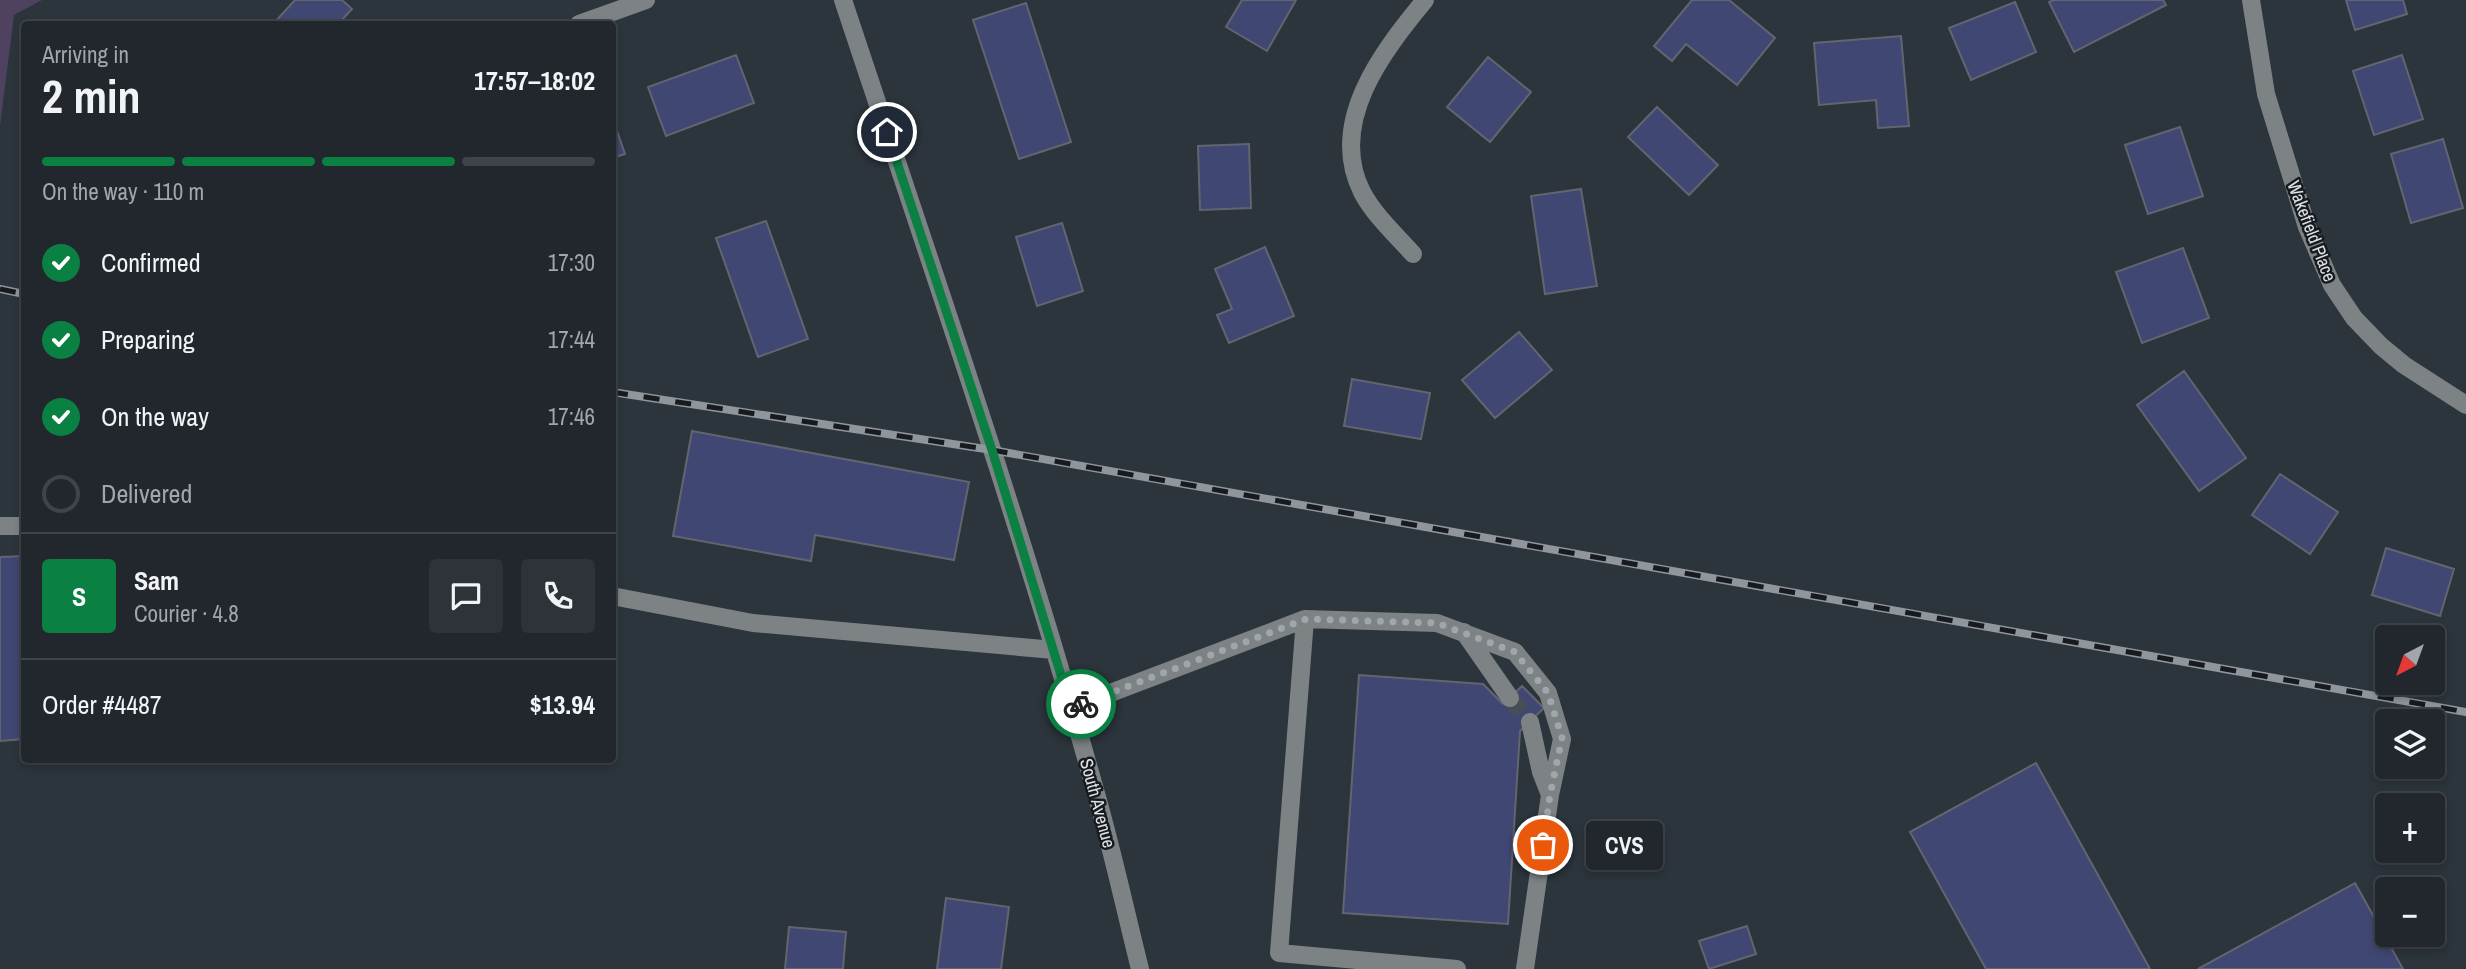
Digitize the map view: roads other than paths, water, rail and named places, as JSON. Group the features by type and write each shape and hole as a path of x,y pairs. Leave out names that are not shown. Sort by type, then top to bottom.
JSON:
{"street":[{"path":"587,21 646,0"},
{"name":"South Avenue","path":"843,0 992,450 1054,650 1096,791 1140,969"},
{"path":"1413,254 1363,193 1354,172 1353,137 1359,107 1375,67 1388,46 1425,0"},
{"name":"Wakefield Place","path":"2251,0 2266,94 2307,227 2332,285 2354,318 2381,346 2403,365 2466,405"},
{"path":"0,526 21,526"},
{"path":"616,597 753,623 1054,650"},
{"path":"1306,619 1279,953 1457,969"},
{"path":"1071,708 1306,619 1437,623 1515,652 1548,693 1562,738 1550,795 1525,969"},
{"path":"1464,632 1510,698"},
{"path":"1530,722 1541,772 1550,795"}],"tunnel":[{"path":"1510,698 1530,722"}],"railway":[{"path":"0,289 21,293"},
{"path":"616,393 992,450 2466,712"}],"place":[{"name":"CVS","path":"1543,845"}]}
